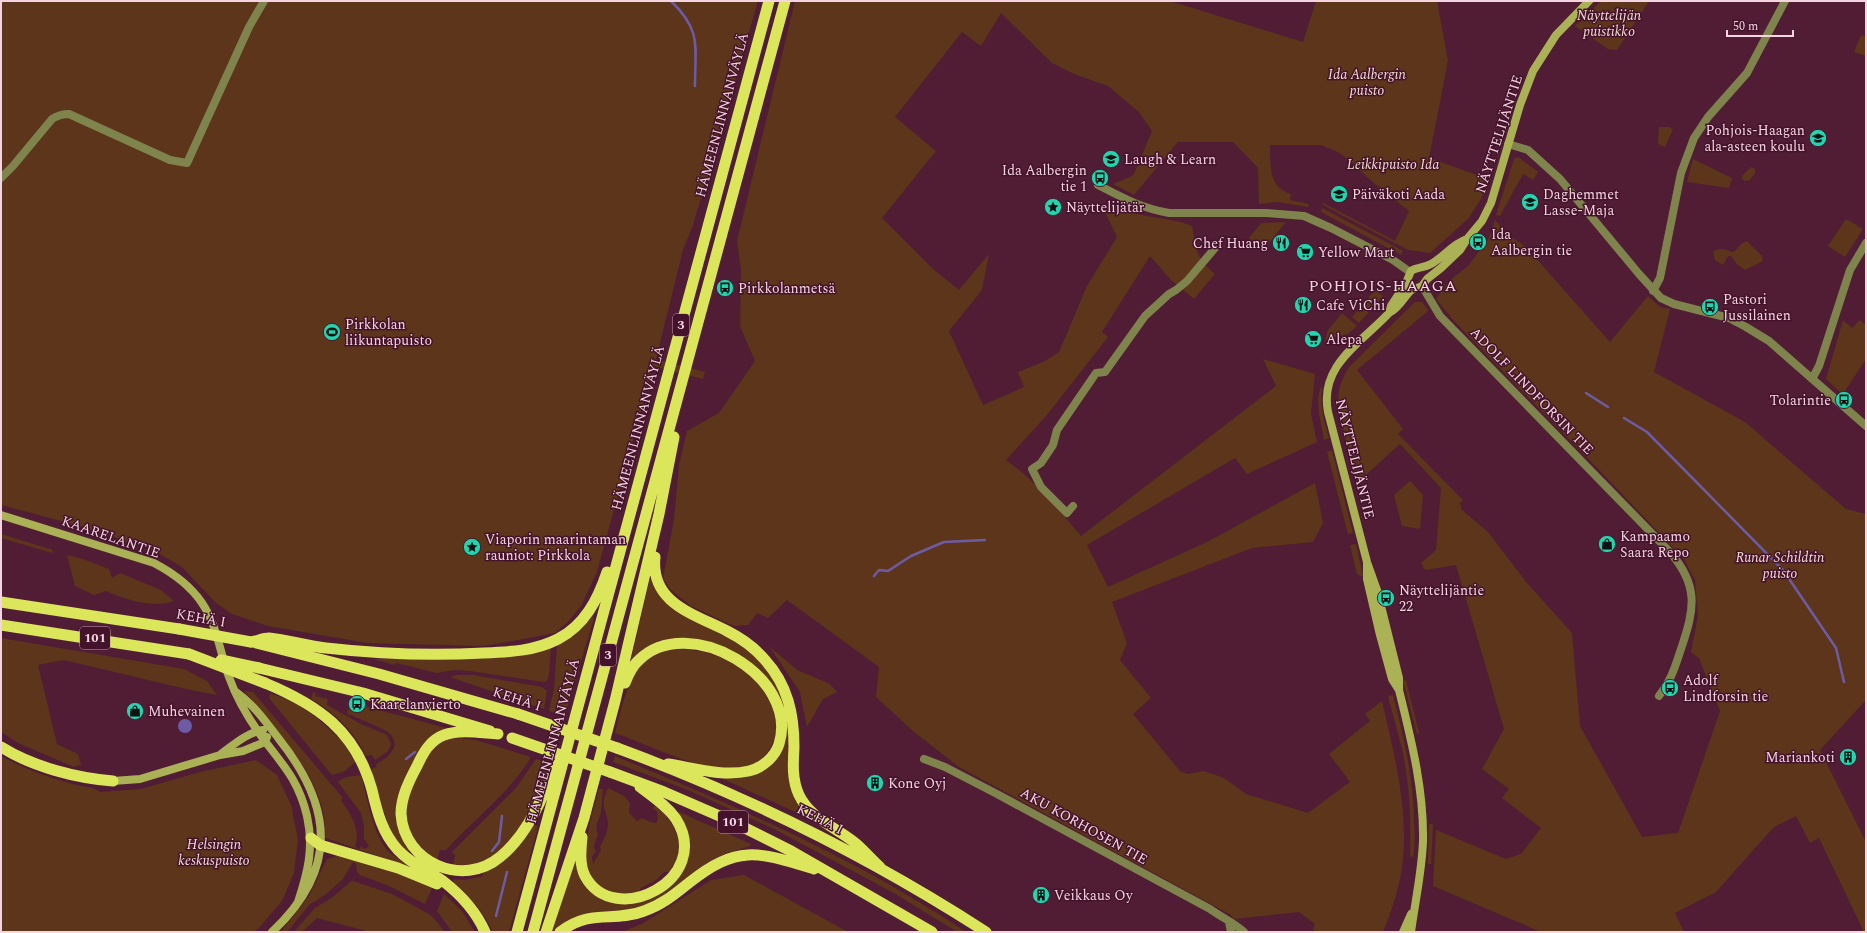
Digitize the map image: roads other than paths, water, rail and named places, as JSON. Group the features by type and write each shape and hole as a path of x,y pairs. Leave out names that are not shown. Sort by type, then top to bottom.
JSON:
{"highway":[{"name":"HÄMEENLINNANVÄYLÄ","path":"517,932 769,1"},
{"name":"3","path":"533,932 785,1"},
{"path":"546,932 584,818 615,701 659,514 684,377"},
{"path":"251,642 268,638 318,647 386,654 448,655 521,650 543,645 559,639 571,630 590,610 599,595 632,506"},
{"path":"659,514 654,564 654,572 659,586 667,596 683,610 749,644 765,660 781,684 792,712 794,730 793,769 795,784 800,796 819,818 853,842 880,867"},
{"name":"KEHÄ I","path":"1,602 180,629 251,642 379,674 518,714 652,761 741,798 797,824 880,867 933,898 986,932"},
{"name":"101","path":"1,625 189,654 259,668 363,693 472,724 630,779 731,821 791,850 932,932"},
{"path":"615,701 628,676 639,660 659,647 683,643 708,647 736,658 760,677 772,695 781,718 781,739 774,755 759,768 738,773 726,773 652,761"},
{"path":"189,654 288,692 322,712 344,734 356,750 364,767 376,809 390,840 398,851 412,862 444,882 472,908 485,932"},
{"path":"498,734 457,732 442,736 426,750 412,774 404,794 401,813 402,822 408,838 416,851 423,858 439,867 457,871 466,871 481,868 499,858 521,835 544,793 551,774 563,758"},
{"path":"1,747 34,762 68,773 96,780 113,781"},
{"path":"584,818 581,860 585,875 592,885 610,897 620,898 644,896 664,885 677,872 684,854 682,831 670,811 630,779"},
{"path":"316,841 398,868 455,893"},
{"path":"560,932 580,920 597,916 642,912 653,908 664,902 714,865 741,855 766,855 832,874"}],"main road":[{"name":"NÄYTTELIJÄNTIE","path":"1411,932 1423,841 1421,797 1418,775 1398,690 1392,679 1380,635 1367,579 1367,562 1328,412 1326,392 1331,375 1340,362 1389,313 1395,310 1410,292 1419,287 1427,278 1449,262 1482,221 1491,203 1526,88 1536,66 1556,34 1589,1"},
{"name":"NÄYTTELIJÄNTIE","path":"1389,313 1391,306 1409,276 1416,268 1421,269 1439,259 1460,241 1466,239"},
{"path":"1421,269 1426,274 1427,278"},
{"path":"1409,276 1410,285 1419,287"},
{"name":"KAARELANTIE","path":"1,515 140,558 175,575 198,599 210,617 229,679 236,691 241,705 265,742 286,767 296,782 316,841"},
{"name":"KAARELANTIE","path":"236,691 249,701 304,774 315,798 320,823 306,880 298,902 272,932"},
{"path":"220,755 237,742 258,731 271,729"},
{"path":"113,781 140,779 220,755 243,751 265,742 271,729"},
{"name":"NÄYTTELIJÄNTIE","path":"1403,932 1415,904"}],"street":[{"path":"1,178 14,166 52,119 63,114 69,114 170,160 188,164 249,27 264,1"},
{"path":"1653,291 1660,278 1681,173 1694,138 1708,117 1747,73 1785,1"},
{"path":"1508,144 1528,150 1560,179 1653,291 1661,298 1674,304 1729,318 1769,341 1866,426"},
{"path":"1098,185 1129,202 1169,213 1267,213 1304,216 1337,231 1409,276"},
{"path":"1812,379 1820,366 1850,270 1866,243"},
{"path":"1073,506 1067,513 1041,487 1032,469 1041,463 1053,445 1057,430 1096,373 1105,372 1145,316 1169,294 1187,281 1215,248"},
{"name":"ADOLF LINDFORSIN TIE","path":"1419,287 1440,316 1668,551 1685,572 1692,600 1691,620 1669,682 1659,696"},
{"name":"AKU KORHOSEN TIE","path":"924,759 945,767 997,794 1210,909 1236,925 1244,932"},
{"path":"1229,922 1231,932"}],"waterway":[{"path":"671,1 688,21 695,40 695,86"},
{"path":"1586,393 1608,407"},
{"path":"1624,418 1647,432 1783,570 1836,648 1844,682"},
{"path":"874,576 879,570 888,571 911,556 944,542 985,540"},
{"path":"406,759 415,752"},
{"path":"492,851 499,842 502,816"},
{"path":"496,916 507,872"}],"place":[{"name":"Pohjois-Haagan ala-asteen koulu","path":"1818,138"},
{"name":"Laugh & Learn","path":"1111,159"},
{"name":"Ida Aalbergin tie 1","path":"1100,178"},
{"name":"Päiväkoti Aada","path":"1339,194"},
{"name":"Daghemmet Lasse-Maja","path":"1530,202"},
{"name":"Näyttelijätär","path":"1053,207"},
{"name":"Ida Aalbergin tie","path":"1478,242"},
{"name":"Chef Huang","path":"1281,243"},
{"name":"Yellow Mart","path":"1305,252"},
{"name":"Pirkkolanmetsä","path":"725,288"},
{"name":"Cafe ViChi","path":"1303,305"},
{"name":"Pastori Jussilainen","path":"1710,307"},
{"name":"Pirkkolan liikuntapuisto","path":"332,332"},
{"name":"Alepa","path":"1313,339"},
{"name":"Tolarintie","path":"1844,400"},
{"name":"Kampaamo Saara Repo","path":"1607,544"},
{"name":"Viaporin maarintaman rauniot: Pirkkola","path":"472,547"},
{"name":"Näyttelijäntie 22","path":"1386,598"},
{"name":"Adolf Lindforsin tie","path":"1670,688"},
{"name":"Kaarelanvierto","path":"357,704"},
{"name":"Muhevainen","path":"135,711"},
{"name":"Mariankoti","path":"1848,757"},
{"name":"Kone Oyj","path":"875,783"},
{"name":"Veikkaus Oy","path":"1041,895"}],"district":[{"name":"POHJOIS-HAAGA","path":"1383,286"}],"park label":[{"name":"Näyttelijän puistikko","path":"1609,24"},
{"name":"Ida Aalbergin puisto","path":"1367,82"},
{"name":"Leikkipuisto Ida","path":"1393,164"},
{"name":"Runar Schildtin puisto","path":"1780,566"},
{"name":"Helsingin keskuspuisto","path":"214,852"}]}
